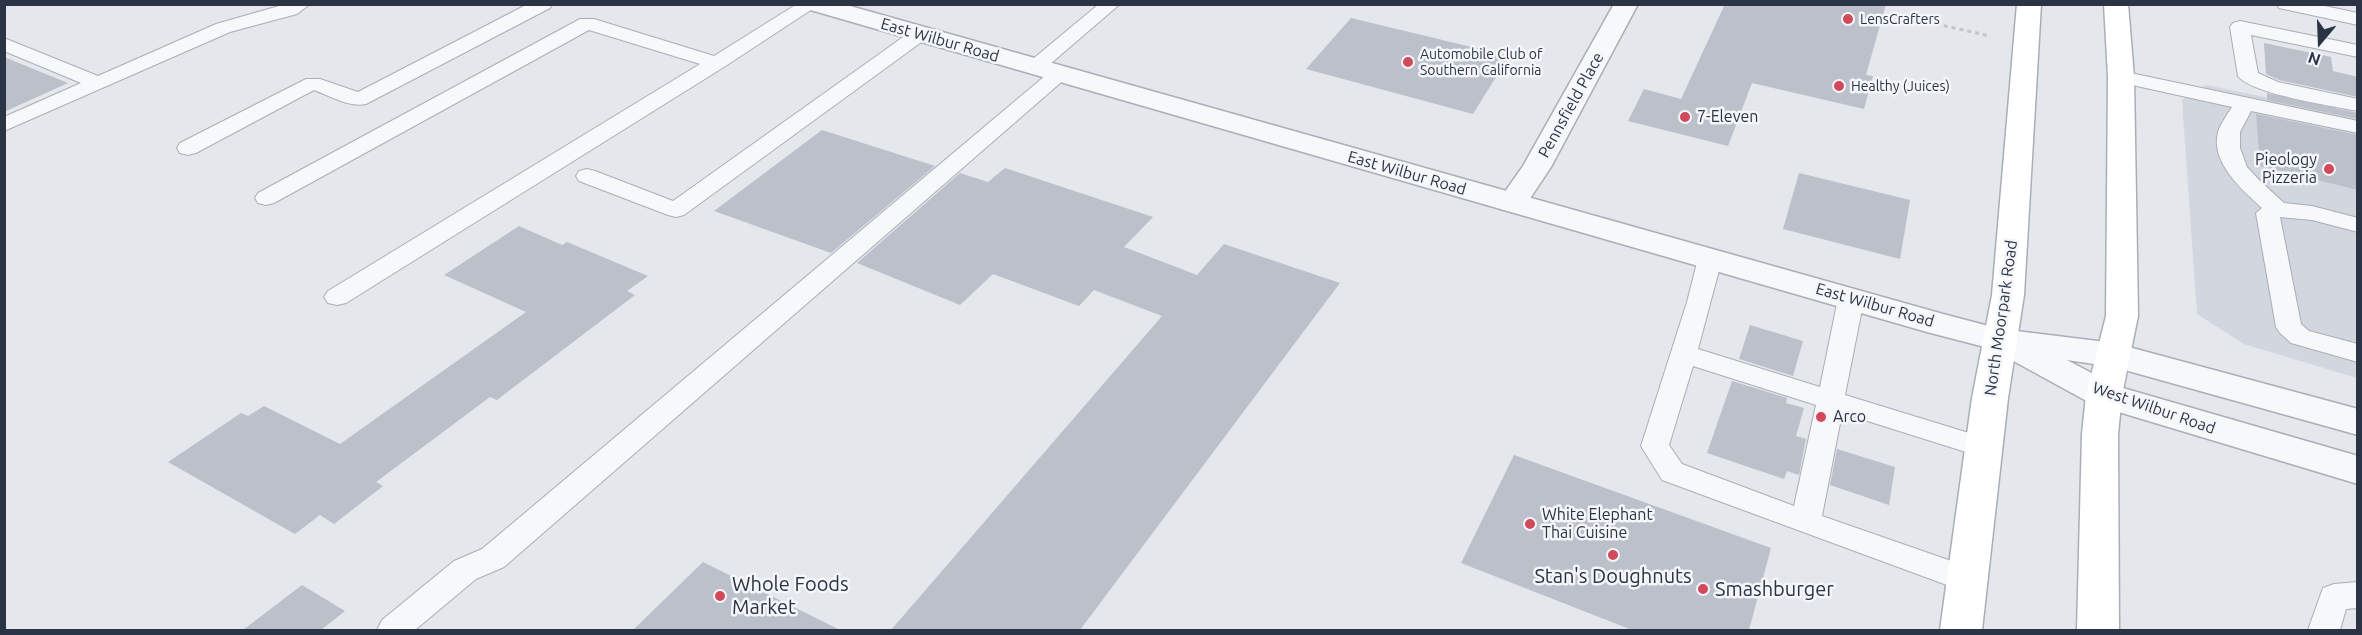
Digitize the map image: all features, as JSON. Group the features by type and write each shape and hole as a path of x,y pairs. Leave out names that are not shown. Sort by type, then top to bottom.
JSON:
{"main road":[{"name":"North Moorpark Road","path":"1961,630 1990,398 2008,295 2029,4"},
{"path":"2098,630 2099,443 2104,395 2122,316 2121,77 2116,4"}],"street":[{"name":"East Wilbur Road","path":"813,4 2000,340"},
{"name":"Pennsfield Place","path":"1512,203 1537,167 1626,4"},
{"path":"2000,340 2114,354 2358,422"},
{"name":"West Wilbur Road","path":"2000,340 2104,395 2358,470"}],"lane":[{"path":"4,125 223,28 290,10 301,4"},
{"path":"188,148 313,83 359,100 543,4"},
{"path":"337,297 813,4"},
{"path":"393,630 465,570 493,558 1047,70 1111,4"},
{"path":"2286,4 2358,19"},
{"path":"266,198 587,22 717,63"},
{"path":"2358,51 2240,27 2248,76 2272,87 2358,105"},
{"path":"586,176 676,210 920,34"},
{"path":"4,44 98,83"},
{"path":"2121,77 2358,127"},
{"path":"2245,102 2228,135 2230,151 2242,178 2277,209"},
{"path":"2358,225 2293,210 2277,209 2268,213 2289,327 2300,337 2358,353"},
{"path":"1710,259 1700,302 1655,446 1672,472 1966,579"},
{"path":"1806,522 1851,299"},
{"path":"1684,354 1985,448"},
{"path":"2324,630 2334,597 2358,595"}],"path":[{"path":"1936,24 1990,36"}],"shaded area":[{"path":"2206,85 2357,116 2357,378 2244,344 2197,314 2182,100"}],"building":[{"path":"1725,4 1886,4 1866,75 1873,76 1864,109 1752,83 1728,146 1628,121 1644,89 1681,99"},
{"name":"Automobile Club of Southern California","path":"1351,18 1509,56 1473,114 1306,69"},
{"path":"2264,43 2331,57 2333,71 2358,77 2358,97 2279,80 2266,74"},
{"path":"4,57 68,83 4,112"},
{"path":"2267,93 2358,113 2358,119 2267,100"},
{"path":"2256,114 2358,135 2358,190 2260,166"},
{"path":"822,130 935,166 831,253 714,211"},
{"path":"1005,168 1153,217 1124,247 1197,275 1224,244 1340,283 1080,630 891,630 1162,316 1094,290 1079,306 993,274 960,305 857,263 960,173 988,182"},
{"path":"1799,173 1910,200 1900,259 1783,229"},
{"path":"519,226 562,245 567,242 648,276 627,291 635,295 497,400 490,397 376,482 383,486 334,524 320,515 295,534 168,462 241,413 248,416 264,406 340,444 526,312 444,275"},
{"path":"1750,325 1803,341 1793,376 1739,359"},
{"path":"1732,381 1787,398 1786,403 1804,408 1796,436 1806,439 1799,475 1787,471 1784,479 1707,453"},
{"path":"1837,449 1895,467 1889,505 1830,485"},
{"path":"1514,455 1771,548 1749,630 1632,630 1461,563"},
{"name":"Whole Foods Market","path":"703,562 840,630 633,630"},
{"path":"302,585 345,611 321,630 243,630"}],"place":[{"name":"LensCrafters","path":"1848,19"},
{"name":"Automobile Club of Southern California","path":"1408,62"},
{"name":"Healthy (Juices)","path":"1839,86"},
{"name":"7-Eleven","path":"1685,117"},
{"name":"Pieology Pizzeria","path":"2329,169"},
{"name":"Arco","path":"1821,417"},
{"name":"White Elephant Thai Cuisine","path":"1530,524"},
{"name":"Stan's Doughnuts","path":"1613,555"},
{"name":"Smashburger","path":"1703,589"},
{"name":"Whole Foods Market","path":"720,596"}]}
